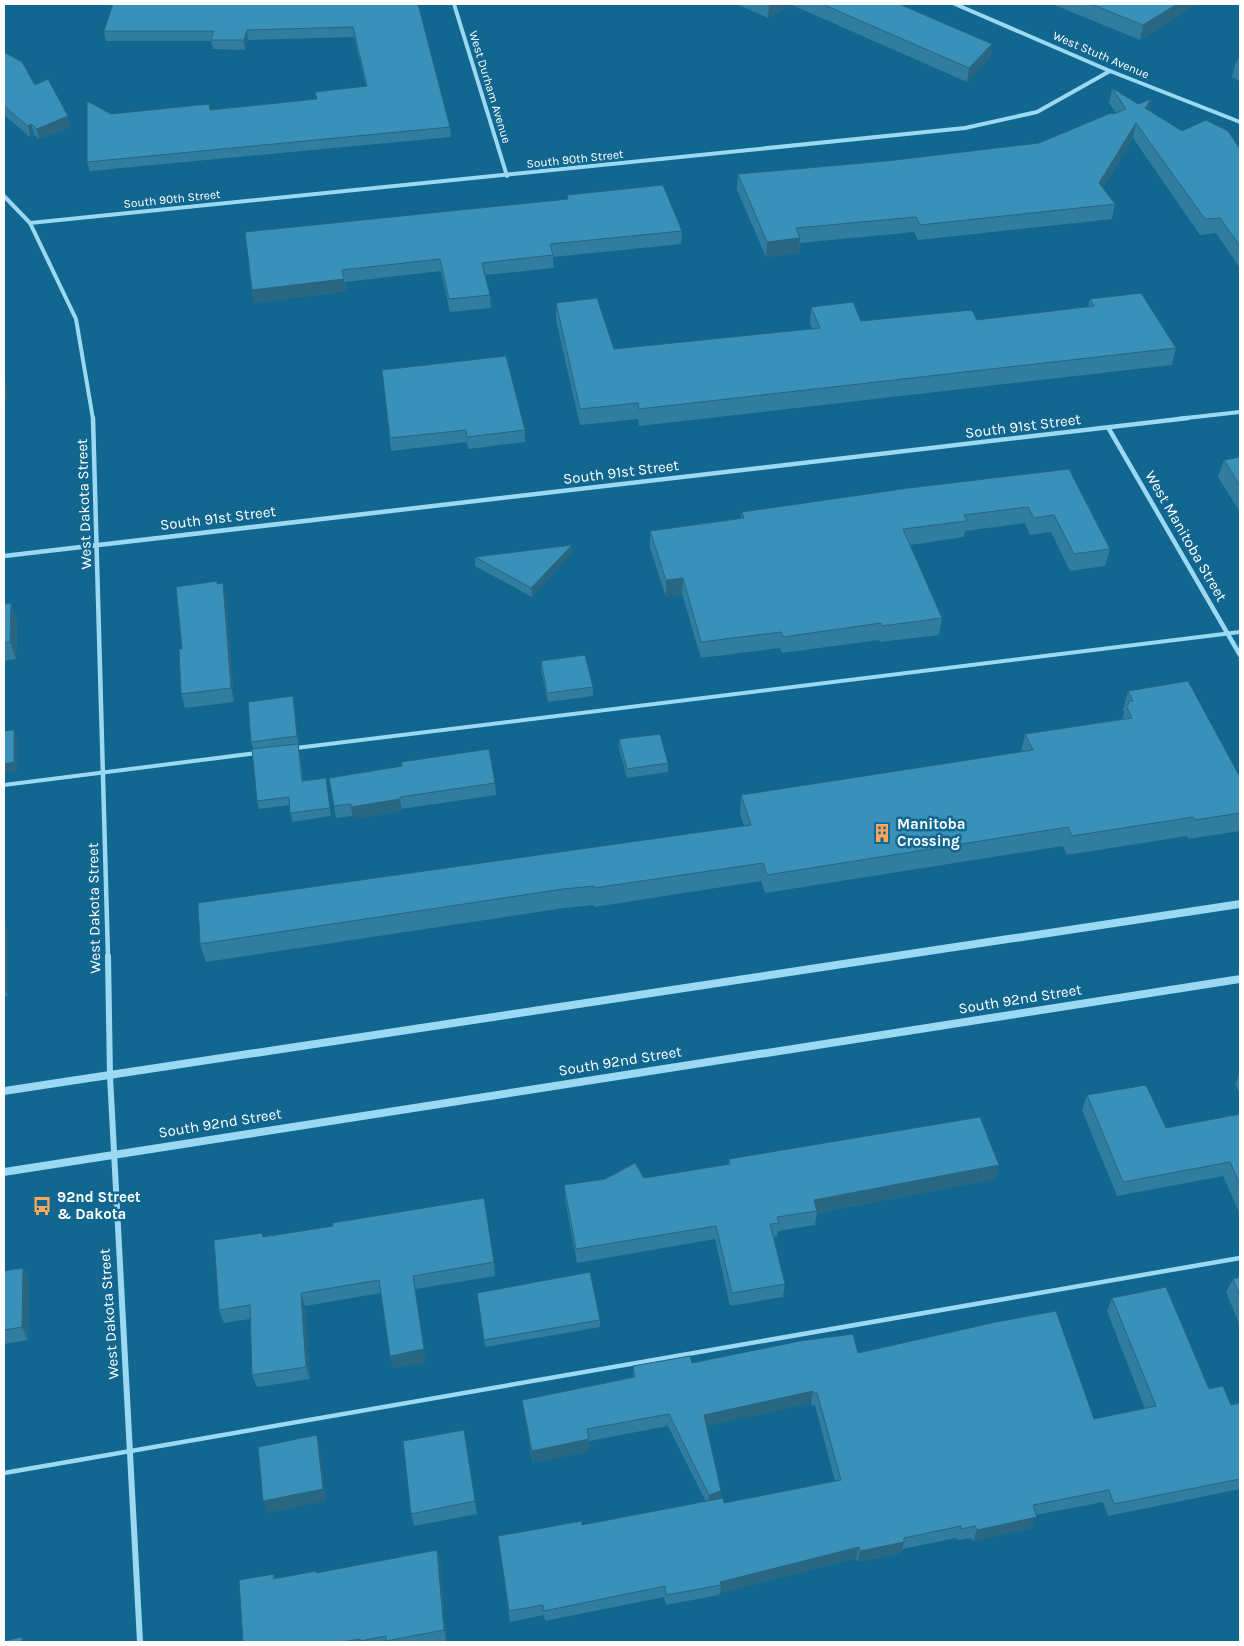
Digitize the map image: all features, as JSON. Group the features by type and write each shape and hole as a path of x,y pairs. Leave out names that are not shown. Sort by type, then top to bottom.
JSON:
{"street":[{"name":"West Durham Avenue","path":"454,4 507,176"},
{"name":"West Stuth Avenue","path":"955,4 1110,70 1240,122"},
{"name":"South 90th Street","path":"30,223 965,128 1037,112 1110,70"},
{"name":"West Dakota Street","path":"4,196 30,223 76,319 93,414 113,1155 140,1642"},
{"name":"South 91st Street","path":"4,556 1109,429 1240,412"},
{"name":"West Manitoba Street","path":"1109,429 1240,655"},
{"path":"4,1091 1240,904"},
{"name":"South 92nd Street","path":"4,1172 1240,979"}],"lane":[{"path":"291,749 1240,632"},
{"path":"4,786 262,753"},
{"path":"4,1473 1240,1258"}],"building":[{"path":"113,4 418,4 450,127 87,162 87,101 111,114 209,104 210,110 317,99 315,92 367,86 353,27 247,30 244,40 211,40 214,31 104,31"},
{"path":"822,4 899,4 992,44 969,68"},
{"path":"1091,4 1177,4 1143,25"},
{"path":"4,52 22,62 35,85 48,79 68,116 37,129 31,124 28,126 4,106"},
{"path":"1112,88 1138,104 1151,99 1145,108 1182,131 1206,120 1228,131 1240,149 1240,246 1220,218 1205,219 1136,123 1099,183 1115,204 920,225 916,217 796,228 800,238 767,242 738,174 887,161 1039,143 1111,113 1126,109"},
{"path":"663,185 682,231 550,244 553,255 482,263 490,295 449,299 440,259 342,270 344,279 252,290 245,232 568,199 567,195"},
{"path":"1141,293 1176,348 639,409 638,403 580,409 556,303 597,298 614,349 820,328 811,307 853,302 861,321 972,310 977,320 1094,306 1090,299"},
{"path":"506,356 525,430 467,437 466,430 390,438 382,370"},
{"path":"1240,457 1240,486 1224,460"},
{"path":"1069,469 1110,549 1074,554 1054,515 1034,518 1028,507 964,515 967,521 903,529 942,618 882,626 881,623 783,637 781,632 701,642 683,578 666,580 650,531 744,518 742,512 909,488"},
{"path":"572,545 531,588 475,557"},
{"path":"217,581 217,584 223,583 231,688 181,694 179,649 182,649 176,587"},
{"path":"11,603 10,642 4,643 4,604"},
{"path":"585,655 593,687 547,693 541,661"},
{"path":"1188,681 1240,777 1240,813 1195,820 1193,817 1072,836 1068,827 767,875 763,863 594,888 594,886 563,889 200,944 198,903 751,825 741,795 1033,750 1025,734 1132,718 1126,705 1129,704 1128,701 1133,701 1128,691"},
{"path":"293,696 297,736 251,742 248,702"},
{"path":"14,730 14,762 4,764 4,731"},
{"path":"660,734 668,763 627,769 619,739"},
{"path":"298,744 302,781 326,778 330,808 290,813 289,797 257,801 252,749"},
{"path":"489,749 495,783 400,797 400,799 351,807 351,804 334,806 329,778 402,766 401,762"},
{"path":"1146,1085 1166,1128 1240,1114 1240,1185 1230,1162 1123,1182 1087,1095"},
{"path":"980,1117 999,1165 814,1200 817,1211 777,1217 779,1223 770,1224 785,1284 732,1293 716,1226 576,1249 564,1185 605,1179 635,1163 644,1178 730,1164 729,1159"},
{"path":"484,1198 494,1262 413,1276 424,1349 390,1356 379,1280 301,1293 306,1367 252,1375 250,1305 219,1310 214,1240 262,1233 263,1237 333,1226 332,1223"},
{"path":"23,1268 22,1327 4,1330 4,1271"},
{"path":"590,1272 600,1320 484,1340 477,1293"},
{"path":"1240,1277 1240,1296 1233,1279"},
{"path":"1166,1287 1209,1389 1223,1386 1231,1405 1240,1403 1240,1479 1114,1504 1109,1490 1033,1505 1037,1517 977,1530 975,1526 961,1529 961,1526 904,1538 904,1542 860,1551 859,1547 720,1582 721,1585 666,1595 665,1586 544,1611 543,1605 509,1611 498,1536 582,1521 582,1525 723,1498 724,1503 841,1480 817,1393 813,1391 704,1415 721,1491 709,1495 669,1414 587,1429 589,1439 532,1451 522,1400 635,1377 633,1366 690,1356 692,1363 800,1341 853,1334 858,1353 996,1322 1056,1311 1094,1419 1156,1406 1112,1298"},
{"path":"464,1430 475,1501 411,1514 403,1441"},
{"path":"317,1435 323,1489 263,1501 258,1447"},
{"path":"437,1550 444,1630 386,1641 386,1636 342,1642 243,1642 239,1580 274,1574 273,1579 316,1571 316,1573"},
{"path":"22,1637 22,1642 4,1642 4,1641"}],"place":[{"name":"Manitoba Crossing","path":"882,833"},
{"name":"92nd Street & Dakota","path":"42,1206"}]}
